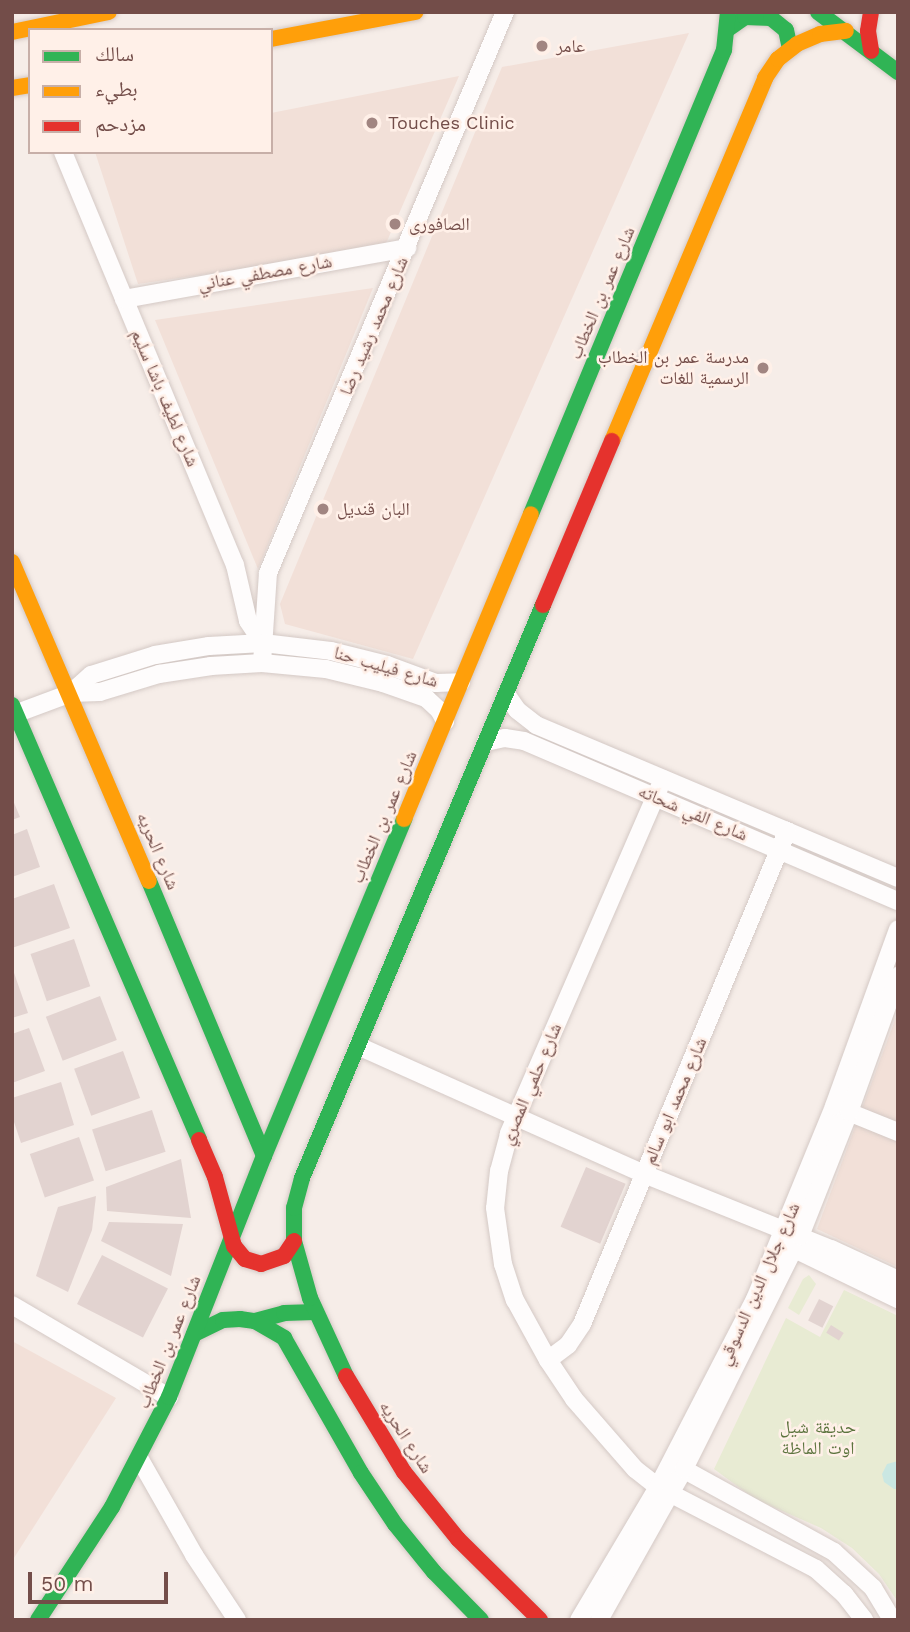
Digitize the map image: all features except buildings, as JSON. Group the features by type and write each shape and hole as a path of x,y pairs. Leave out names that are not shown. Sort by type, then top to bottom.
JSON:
{"street":[{"path":"12,32 77,15 109,12"},
{"path":"273,39 415,12"},
{"name":"شارع محمد رشيد رضا","path":"262,663 268,573 505,12"},
{"path":"818,12 898,72"},
{"path":"871,51 868,31 872,12"},
{"path":"728,21 771,18 786,30 790,49"},
{"name":"شارع عمر بن الخطاب","path":"38,1620 102,1523 139,1458 169,1397 264,1156 724,50 728,21"},
{"path":"14,711 215,1177 231,1238 239,1253 261,1264 284,1256 294,1241 293,1219 299,1188 765,78 790,49 812,37 846,31"},
{"name":"شارع لطيف باشا سليم","path":"64,154 235,565 248,621 263,643"},
{"name":"شارع مصطفي عناني","path":"124,299 407,248"},
{"name":"شارع الحريه","path":"12,562 71,693 264,1156"},
{"path":"235,565 250,574 268,573"},
{"name":"شارع فيليب حنا","path":"71,693 91,675 155,655 209,646 263,643 331,651 387,665 436,683 461,682"},
{"name":"شارع فيليب حنا","path":"14,711 71,693 100,692 142,678 185,669 262,663 326,669 383,683 426,698 439,710 445,721"},
{"name":"شارع الفي شحاته","path":"506,694 521,714 536,725 898,878"},
{"name":"شارع الفي شحاته","path":"486,742 505,738 524,740 898,901"},
{"name":"شارع حلمي المصري","path":"663,779 516,1116 499,1171 495,1208 499,1246 515,1300 548,1360 604,1435 635,1469 664,1490 816,1569 844,1594 864,1620"},
{"name":"شارع محمد ابو سالم","path":"548,1360 562,1351 578,1331 787,831"},
{"name":"شارع جلال الدين الدسوقي","path":"842,1109 898,929"},
{"name":"شارع جلال الدين الدسوقي","path":"599,1620 789,1239 898,976"},
{"path":"358,1046 789,1239 898,1280"},
{"path":"842,1109 898,1132"},
{"path":"789,1239 898,1298"},
{"name":"شارع الحريه","path":"294,1241 315,1312 354,1391 404,1472 477,1561 540,1620"},
{"path":"12,1305 169,1397"},
{"path":"194,1334 223,1320 255,1321 284,1313 315,1312"},
{"path":"255,1321 271,1328 294,1350 327,1415 377,1499 427,1564 481,1620"},
{"path":"139,1458 194,1555 237,1620"},
{"path":"678,1465 834,1552 873,1588 892,1620"},
{"name":"شارع جلال الدين الدسوقي","path":"579,1620 664,1490"}],"shaded area":[{"path":"689,33 413,659 285,624 280,604 502,67"},
{"path":"459,76 384,248 138,284 96,154 273,154 273,113"},
{"path":"373,288 258,569 155,320"},
{"path":"898,1012 898,1267 817,1229"},
{"path":"12,1341 116,1398 12,1561"}],"green space":[{"path":"809,1275 816,1284 799,1315 788,1308 803,1279"},
{"name":"حديقة شيل اوت الماظة","path":"844,1290 898,1316 898,1602 879,1574 852,1548 821,1528 755,1499 714,1469 786,1318 820,1337"}],"water":[{"path":"898,1461 898,1489 894,1489 884,1482 882,1474 887,1464"}],"traffic: fast":[{"path":"531,514 724,50 728,12"},
{"path":"818,12 898,72"},
{"path":"728,29 745,17 771,18 786,30 790,49"},
{"path":"346,1376 310,1298 294,1241 294,1208 302,1178 543,605"},
{"path":"12,705 199,1140"},
{"path":"38,1620 112,1507 169,1397 264,1156 404,819"},
{"path":"149,881 264,1156"},
{"path":"255,1321 284,1313 315,1312"},
{"path":"194,1334 223,1320 240,1319 255,1321 284,1338 361,1473 395,1524 434,1572 481,1620"}],"traffic: slow":[{"path":"31,28 109,12"},
{"path":"273,39 415,12"},
{"path":"12,32 28,29"},
{"path":"612,441 765,78 778,59 797,44 820,34 846,31"},
{"path":"12,88 28,85"},
{"path":"404,819 531,514"},
{"path":"12,562 149,881"}],"traffic: jam":[{"path":"871,12 868,31 871,51"},
{"path":"543,605 612,441"},
{"path":"199,1140 215,1177 234,1246 245,1259 261,1264 284,1256 294,1241"},
{"path":"346,1376 404,1472 458,1539 540,1620"}],"place":[{"name":"عامر","path":"542,46"},
{"name":"Touches Clinic","path":"372,123"},
{"name":"الصافورى","path":"395,224"},
{"name":"مدرسة عمر بن الخطاب الرسمية للغات","path":"763,368"},
{"name":"البان قنديل","path":"323,509"}]}
